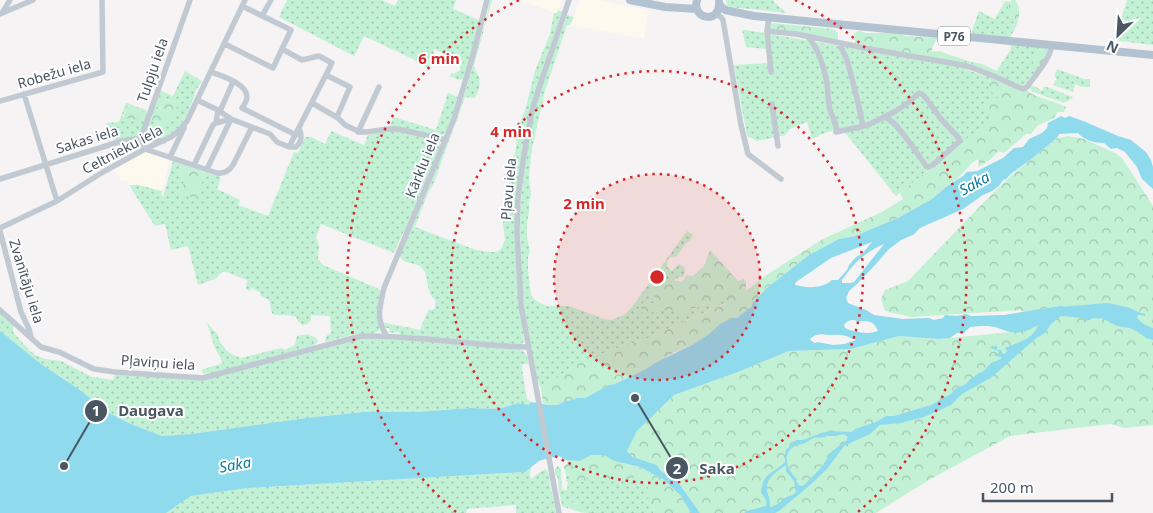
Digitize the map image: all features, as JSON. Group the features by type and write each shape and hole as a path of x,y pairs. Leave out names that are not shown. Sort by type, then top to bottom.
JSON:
{"main road":[{"name":"P76","path":"630,0 671,8 697,9"},
{"name":"P76","path":"657,5 681,4 697,0 697,9 703,16 716,10 722,15 754,16 1153,55"}],"street":[{"path":"1,14 10,0"},
{"path":"1,14 33,0"},
{"name":"Robežu iela","path":"0,101 103,72 102,0"},
{"name":"Tulpju iela","path":"141,138 190,0"},
{"name":"Celtnieku iela","path":"0,230 57,201 102,172 177,133 187,121 245,0"},
{"path":"262,16 271,0"},
{"name":"Kārklu iela","path":"387,336 382,327 379,311 384,288 446,140 462,96 487,0"},
{"name":"Pļavu iela","path":"559,513 521,306 517,232 518,198 526,138 541,82 569,0"},
{"path":"225,44 273,68 291,30 242,6"},
{"path":"716,10 724,25 742,132 748,154 781,179"},
{"path":"769,18 767,31 771,72"},
{"path":"767,31 796,34 970,67 1018,87 1025,88 1050,54 1052,45"},
{"path":"808,37 820,57 827,83 827,97 837,128 836,132 868,125 884,117 896,111 909,102 917,93 920,93 960,141 933,165 928,167 890,119 884,117"},
{"path":"839,43 847,60 857,98 862,121 862,125 858,128"},
{"path":"282,49 303,60 320,56 332,63 289,147"},
{"path":"211,72 241,86 246,92 247,98 242,108 296,134"},
{"path":"326,75 350,87 337,117"},
{"path":"216,123 219,110 233,82"},
{"path":"358,132 379,87"},
{"name":"Sakas iela","path":"24,94 57,201"},
{"path":"197,100 219,110 231,119 270,134 277,142 289,147 296,147 299,143 302,136 299,128"},
{"path":"312,103 358,132 398,129 446,140"},
{"path":"772,104 778,146"},
{"path":"194,165 213,125 231,119"},
{"path":"207,169 231,119"},
{"path":"170,157 187,121"},
{"path":"141,138 145,149 220,173 230,169 252,127"},
{"name":"Sakas iela","path":"0,179 104,146 141,138 164,141"},
{"name":"Zvanītāju iela","path":"0,230 22,312 31,337"},
{"name":"Pļaviņu iela","path":"0,310 42,347 58,352 94,369 115,372 203,378 361,336 387,336 508,347 528,347"}],"shaded area":[{"path":"519,0 562,0 557,14"},
{"path":"580,0 600,0 649,11 644,39 570,25"},
{"path":"149,151 170,159 162,191 138,185 129,185 126,180 121,181 117,173 112,171 143,152"}],"green space":[{"path":"287,0 381,0 395,6 398,0 456,0 453,9 479,20 463,79 459,80 449,76 460,70 460,65 463,62 459,57 447,55 434,49 434,54 430,56 434,59 434,62 429,64 431,69 364,36 354,56 279,17"},
{"path":"490,0 492,0 474,65 480,79 478,91 475,98 465,97 433,185 415,227 476,250 497,252 501,249 505,240 503,212 516,148 517,132 526,107 535,71 550,34 554,13 557,13 558,10 562,12 542,70 515,216 517,280 524,341 522,344 505,345 400,335 397,332 390,333 389,328 385,328 382,322 420,330 428,310 435,308 435,300 429,292 424,271 419,266 403,260 400,255 454,126"},
{"path":"726,0 773,0 787,13 730,7 727,6"},
{"path":"1011,0 1015,0 1019,10 1019,18 1015,29 1009,26 1009,23 1013,25 1015,19 1008,8"},
{"path":"1127,0 1153,0 1153,45 1112,40 1116,36"},
{"path":"1005,1 1011,2 1011,11 1015,19 1013,25 1009,26 1015,29 1010,37 973,34 972,31 979,11 995,19"},
{"path":"567,15 574,17 570,25 567,25 545,91 532,148 529,177 531,195 527,223 527,238 530,251 528,270 531,295 540,303 548,306 569,306 604,319 611,320 624,315 632,307 687,231 693,235 690,241 686,243 677,256 670,257 667,262 667,267 672,271 679,264 684,267 683,277 679,277 668,285 656,289 654,296 656,299 652,304 651,312 676,308 692,309 716,301 728,302 648,338 611,350 548,387 541,389 537,379 522,288 520,209 525,163 535,108"},
{"path":"771,23 833,29 838,33 838,41 769,30"},
{"path":"742,30 952,65 992,78 998,98 988,104 979,105 992,117 896,196 841,130 823,134 812,139 807,122 790,129 785,135 757,141 747,136 734,65 768,63 767,49 746,47"},
{"path":"860,31 866,33 895,33 948,40 941,42 936,40 932,51 940,51 967,61 982,64 997,71 994,75 867,48 867,45 855,43 854,34"},
{"path":"1007,44 1045,48 1043,51 1040,50 1033,59 1039,67 1023,87 994,75 1011,49 1011,46"},
{"path":"1045,48 1050,51 1039,67 1034,67 1033,59 1038,50 1043,51"},
{"path":"1057,69 1084,79 1090,79 1090,87 1082,87 1075,84 1073,92 1053,85 1057,78 1054,77"},
{"path":"185,71 202,81 194,93 195,95 183,122 178,129 166,137 156,138 149,136 144,132 155,105 161,110 151,117 153,122 169,125 171,123 177,104 174,101 162,98 164,92 173,96"},
{"path":"992,78 1062,105 1066,107 1064,112 1058,112 1054,118 1037,126 1031,134 1026,134 1004,153 998,151 978,167 978,159 932,199 898,218 855,236 839,239 809,255 768,287 753,302 751,307 737,318 732,318 720,324 694,344 585,398 565,401 558,405 543,403 541,389 577,363 648,338 727,303 723,301 713,305 710,302 703,304 690,309 683,316 679,315 676,308 668,312 665,310 653,312 646,316 642,311 641,307 644,300 652,304 656,299 652,296 651,292 656,289 657,285 668,285 674,280 682,282 687,275 693,276 704,266 710,250 738,281 744,279 746,291 765,276 823,239 882,212 903,199 900,193 959,146 991,117 978,105 988,104 998,98 988,89"},
{"path":"1030,85 1042,91 1044,86 1073,97 1068,101 1062,102 1033,92 1030,89"},
{"path":"161,91 164,92 162,98 170,99 181,105 180,108 176,107 173,119 176,119 176,122 172,121 168,127 164,124 156,124 152,120 153,113 161,110 155,105"},
{"path":"448,93 458,97 456,108 445,133 441,136 390,127 393,117 436,130"},
{"path":"126,103 131,104 123,118 144,113 134,106 146,110 148,113 140,136 114,141 106,123 119,122"},
{"path":"131,104 146,114 144,117 131,120 123,118"},
{"path":"395,130 439,141 441,144 394,253 321,224 316,237 319,246 318,259 323,265 382,292 380,326 379,331 374,333 356,334 325,342 327,336 331,333 330,316 311,315 311,320 308,324 303,325 298,322 296,317 275,315 272,313 269,300 260,295 260,292 251,288 250,291 246,289 247,280 226,272 222,272 215,279 198,285 188,246 171,250 165,224 155,226 129,185 138,185 162,191 163,197 173,161 180,163 180,172 184,182 182,188 205,172 221,177 217,189 240,200 238,205 268,216 294,152 298,153 305,137 311,137 325,144 331,131 364,145 368,135"},
{"path":"1068,136 1084,139 1122,158 1153,206 1153,425 1125,428 1110,424 1010,436 927,481 876,513 700,513 678,482 661,471 657,465 633,457 627,451 637,431 674,395 789,351 851,349 899,336 939,339 1012,332 1040,323 1021,310 911,317 885,311 881,299 885,290 908,281 1013,174 1058,138"},
{"path":"180,163 205,172 198,198 190,197 188,194 182,195 179,190 184,182 180,172"},
{"path":"0,312 14,325 13,332 37,356 61,361 92,377 113,380 115,373 194,379 353,339 376,337 519,349 525,353 529,364 522,364 527,399 531,402 529,405 518,403 499,409 470,408 417,412 363,412 162,436 111,414 41,364 0,331"},
{"path":"207,322 217,333 220,342 227,351 241,358 281,348 285,350 295,345 297,336 307,334 318,341 315,345 220,372 205,374 201,370 223,363 214,346"},
{"path":"592,455 604,455 614,461 640,467 664,480 681,496 691,513 653,513 654,503 651,497 645,496 652,490 647,487 643,479 636,479 634,476 633,481 625,476 621,479 614,478 608,480 603,475 598,476 598,481 586,477 587,481 576,484 570,475 565,473 566,471 563,467 568,462 566,460 580,461"},
{"path":"558,466 561,469 562,490 567,490 566,474 585,478 586,476 593,478 603,475 611,480 614,478 621,479 625,476 643,479 652,490 653,513 591,513 576,503 568,507 569,509 562,506 558,478 555,474 555,469"},
{"path":"531,467 530,477 532,479 546,469 549,475 556,513 516,513 516,505 467,509 466,513 166,513 191,496 248,488 524,472"},
{"path":"563,499 582,505 591,513 571,509 564,505"}],"water":[{"path":"1061,116 1065,118 1069,116 1131,140 1146,152 1151,160 1153,167 1153,189 1142,179 1137,167 1125,152 1117,148 1111,149 1104,143 1090,141 1078,133 1059,134 1057,138 1003,180 992,191 963,209 920,228 913,235 901,240 889,249 849,291 846,298 848,303 874,315 903,319 929,318 934,320 943,318 945,315 957,316 966,314 971,316 1003,315 1013,320 1038,313 1044,315 1059,307 1108,303 1145,314 1145,316 1138,315 1137,318 1153,328 1153,340 1130,328 1117,326 1104,319 1094,318 1086,321 1082,318 1061,316 1051,324 1045,333 1035,339 992,377 962,394 951,405 924,417 901,423 880,425 870,434 844,446 827,469 775,513 744,513 766,506 766,500 761,492 762,485 769,474 785,462 786,450 796,440 803,440 830,431 852,432 886,416 894,416 931,405 966,384 984,371 991,363 1001,359 1001,357 993,355 999,353 998,351 989,347 997,345 997,350 1001,350 1005,354 1007,351 1005,348 1028,338 1038,325 1018,333 992,326 977,326 970,327 964,333 957,333 950,338 899,336 851,349 789,351 674,395 637,431 627,451 633,457 657,465 661,471 678,482 700,513 691,513 681,496 664,480 640,467 614,461 604,455 592,455 580,461 566,460 559,456 545,459 539,461 525,472 248,488 191,496 166,513 0,513 0,331 41,364 111,414 162,436 363,412 417,412 470,408 499,409 518,403 529,405 531,402 558,405 565,401 585,398 694,344 720,324 732,318 737,318 751,307 753,302 768,287 809,255 839,239 855,236 898,218 932,199 967,172 977,171 1003,158 1014,148 1023,147 1029,139 1042,133 1047,128 1048,123","holes":["872,242 862,254 856,257 838,280 832,280 824,285 814,287 795,285 796,282 831,258","884,244 854,282 842,283 842,280 855,263 867,253","851,320 870,322 876,326 878,331 870,333 845,328 844,325","816,335 842,335 856,340 833,345 815,343 810,340","843,434 848,437 846,441 832,451 821,468 803,486 799,485 788,467 788,453 795,446 813,438","786,465 786,471 794,481 796,492 770,507 768,483 771,477"]}],"waterway":[{"name":"Saka","path":"998,320 1061,310"}],"place":[{"name":"Saka","path":"635,398"},
{"name":"Daugava","path":"64,466"}]}
